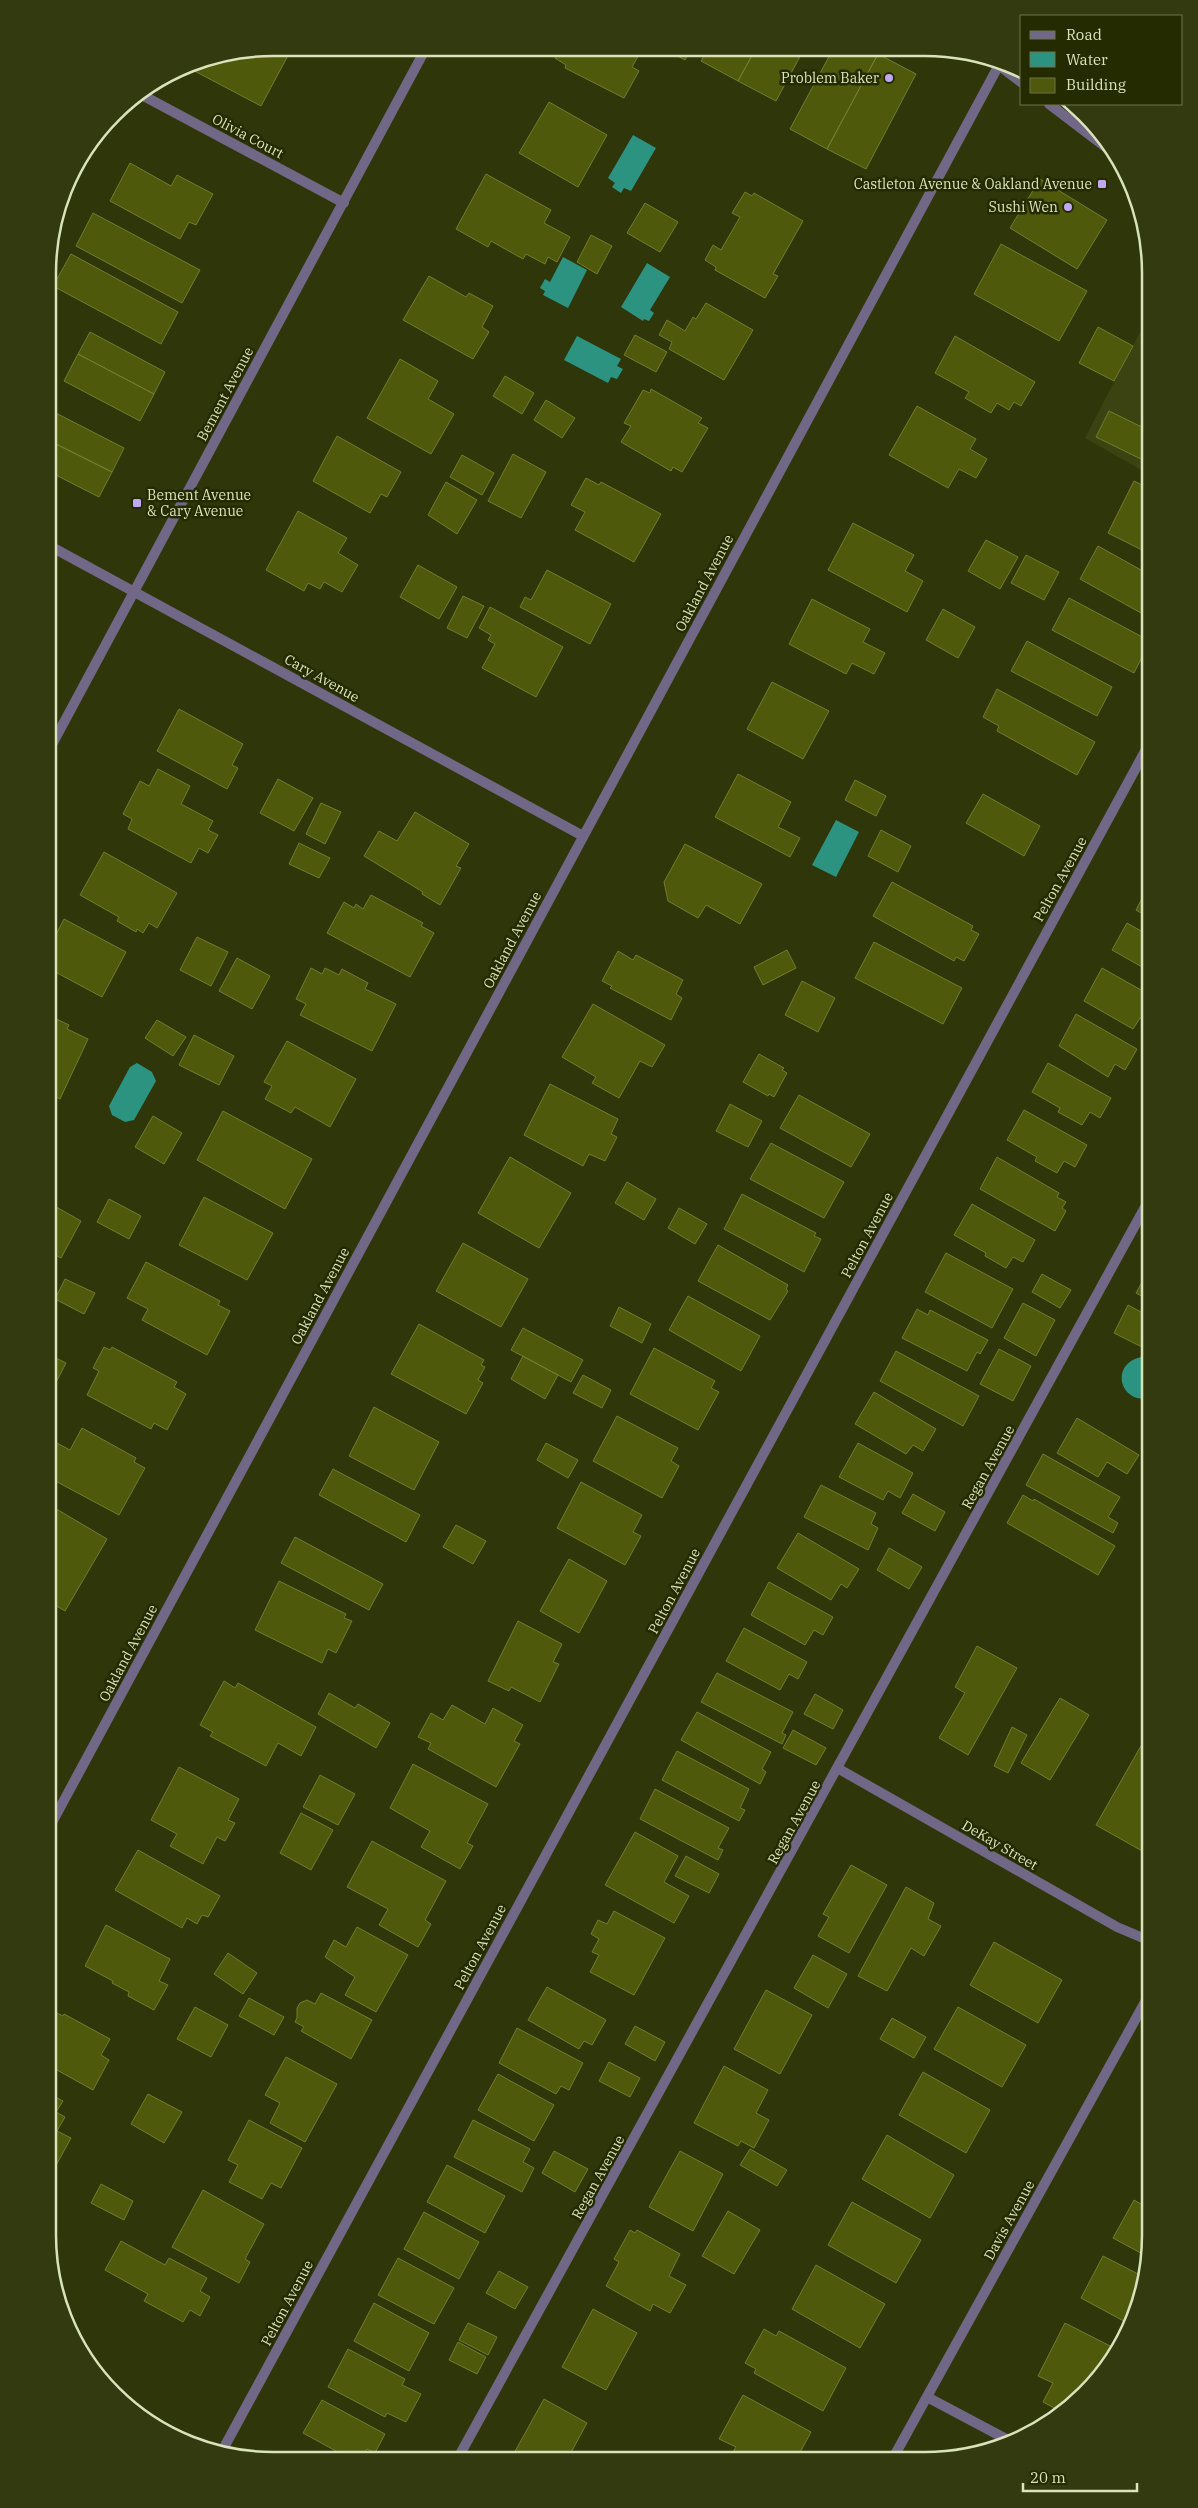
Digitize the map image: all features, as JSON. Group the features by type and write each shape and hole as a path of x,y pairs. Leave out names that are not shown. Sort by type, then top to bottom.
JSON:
{"street":[{"name":"Bement Avenue","path":"56,737 422,56"},
{"name":"Oakland Avenue","path":"56,1815 994,68"},
{"name":"Olivia Court","path":"146,97 344,203"},
{"path":"1050,105 1096,140"},
{"name":"Cary Avenue","path":"56,549 583,836"},
{"name":"Pelton Avenue","path":"225,2446 1142,757"},
{"name":"Regan Avenue","path":"461,2452 839,1769 1142,1213"},
{"name":"DeKay Street","path":"839,1769 1117,1927 1142,1938"},
{"name":"Davis Avenue","path":"896,2452 1142,2007"},
{"path":"927,2397 1002,2437"}],"shaded area":[{"path":"1142,328 1142,470 1085,438"}],"water":[{"path":"633,135 656,148 631,191 624,188 621,193 612,187 615,183 608,178"},
{"path":"563,257 587,270 568,308 543,295 545,291 540,288 545,279 550,282"},
{"path":"647,263 670,277 650,310 654,313 649,321 644,319 643,321 621,307"},
{"path":"577,336 621,359 617,366 623,369 617,379 611,377 608,383 564,360"},
{"path":"836,820 859,832 836,877 812,865"},
{"path":"137,1063 152,1072 156,1081 134,1120 125,1122 112,1115 109,1106 130,1067"},
{"path":"1142,1357 1142,1399 1131,1396 1122,1383 1125,1367 1131,1361"}],"building":[{"path":"288,56 261,106 195,71 231,60"},
{"path":"556,56 638,56 632,67 639,71 624,98 565,68 566,65 555,58"},
{"path":"677,56 687,56 685,60"},
{"path":"704,56 752,56 738,81 701,61"},
{"path":"752,56 800,56 776,101 738,81"},
{"path":"829,56 877,56 827,149 790,129"},
{"path":"877,56 882,56 916,74 866,169 827,149"},
{"path":"549,102 607,135 578,187 519,153"},
{"path":"130,163 171,186 177,175 213,194 196,225 189,222 180,239 110,201"},
{"path":"486,174 551,210 544,223 570,237 557,262 548,257 545,264 526,254 523,259 491,241 488,247 456,229"},
{"path":"1040,179 1107,220 1077,269 1010,228"},
{"path":"745,192 752,196 754,193 803,221 773,274 778,276 765,298 715,270 716,267 705,260 713,245 721,250 740,217 732,213"},
{"path":"645,203 678,222 660,252 627,233"},
{"path":"93,213 200,270 182,303 76,246"},
{"path":"591,235 612,246 597,274 577,262"},
{"path":"1001,244 1087,291 1059,341 974,294"},
{"path":"71,254 178,312 161,344 56,288 56,281"},
{"path":"429,276 466,297 469,293 493,306 482,327 489,332 473,359 403,320"},
{"path":"706,303 753,330 724,380 669,349 672,342 659,335 667,320 685,331 693,317 696,319"},
{"path":"1098,327 1133,346 1114,381 1079,363"},
{"path":"90,332 165,372 154,394 78,354"},
{"path":"635,335 667,352 656,372 624,355"},
{"path":"955,336 1035,382 1021,406 1014,402 1009,410 997,403 991,413 965,398 969,392 935,373"},
{"path":"78,354 154,394 140,421 64,381"},
{"path":"400,359 438,381 428,399 454,414 431,454 367,418"},
{"path":"505,376 534,393 522,414 493,396"},
{"path":"651,389 702,418 698,423 708,428 682,472 673,467 671,471 621,442 631,426 624,423 643,390 650,393"},
{"path":"546,400 575,418 562,438 534,420"},
{"path":"917,406 976,439 970,449 987,459 976,478 959,469 948,488 889,455"},
{"path":"1109,411 1142,427 1141,459 1096,437"},
{"path":"56,413 124,448 112,472 56,444"},
{"path":"337,436 401,472 387,497 381,494 370,513 313,481"},
{"path":"56,444 112,472 99,497 56,475"},
{"path":"513,454 546,472 521,518 488,501"},
{"path":"462,455 494,473 482,495 450,477"},
{"path":"586,478 599,485 601,482 661,514 634,562 575,530 585,512 571,505"},
{"path":"1134,481 1142,485 1142,550 1108,533"},
{"path":"446,482 477,500 457,534 428,515"},
{"path":"298,511 347,538 338,553 358,565 342,592 324,582 320,589 308,583 304,591 266,570"},
{"path":"853,523 914,555 905,571 923,581 907,612 828,570"},
{"path":"986,540 1018,557 1000,589 968,571"},
{"path":"1098,546 1142,571 1142,614 1080,579"},
{"path":"1026,555 1059,572 1044,600 1011,583"},
{"path":"418,565 457,587 439,619 400,597"},
{"path":"547,570 611,604 590,644 520,607 525,597 531,600"},
{"path":"463,596 484,606 467,638 447,628"},
{"path":"1069,598 1142,637 1142,657 1134,673 1052,630"},
{"path":"812,599 870,629 863,642 885,653 874,674 852,663 846,674 789,644"},
{"path":"490,607 563,647 536,697 482,668 495,644 488,640 491,635 479,628"},
{"path":"943,609 975,627 958,658 926,640"},
{"path":"1027,641 1112,687 1097,716 1011,671"},
{"path":"772,682 829,711 803,759 747,729"},
{"path":"997,689 1095,742 1077,775 997,731 999,726 983,717"},
{"path":"179,709 243,744 232,765 238,768 227,789 157,751"},
{"path":"158,769 190,786 181,804 213,821 208,830 218,835 208,853 199,848 191,863 128,829 132,819 123,814 140,781 149,786"},
{"path":"738,774 791,802 778,827 800,838 790,857 715,817"},
{"path":"278,779 313,798 294,831 260,813"},
{"path":"855,780 886,796 876,816 845,800"},
{"path":"983,794 1040,826 1024,856 966,823"},
{"path":"321,803 341,812 325,844 306,834"},
{"path":"415,812 469,844 456,866 461,868 440,905 422,894 423,892 364,856 379,831 397,841"},
{"path":"881,830 911,846 898,872 868,856"},
{"path":"299,843 330,858 319,878 289,864"},
{"path":"685,844 762,884 740,924 706,905 698,918 668,901 664,882"},
{"path":"104,852 177,893 157,928 149,923 143,933 137,929 136,932 117,921 119,917 80,895"},
{"path":"892,882 973,926 971,930 979,934 964,961 956,957 954,961 873,916"},
{"path":"371,895 423,923 421,926 434,933 410,977 327,933 344,902 354,908 356,904 363,909"},
{"path":"1142,898 1142,913 1136,910"},
{"path":"64,919 126,952 102,997 56,972 56,934"},
{"path":"1127,923 1142,931 1142,967 1112,950"},
{"path":"197,937 228,952 211,986 180,970"},
{"path":"874,942 962,988 943,1024 855,978"},
{"path":"787,950 796,968 763,985 754,967"},
{"path":"618,951 633,960 636,955 683,980 676,994 682,998 671,1020 610,988 612,986 602,981"},
{"path":"237,958 270,976 252,1009 219,991"},
{"path":"311,968 322,974 325,968 339,975 342,969 368,983 365,989 396,1004 372,1051 300,1015 306,1004 296,999"},
{"path":"1102,968 1142,990 1142,1019 1140,1018 1133,1029 1084,1001"},
{"path":"802,981 835,998 818,1032 785,1015"},
{"path":"593,1004 665,1045 652,1067 640,1061 619,1098 592,1083 596,1077 562,1057"},
{"path":"1076,1014 1137,1049 1125,1070 1115,1064 1108,1077 1059,1046"},
{"path":"56,1019 69,1025 67,1029 88,1039 60,1099 56,1097"},
{"path":"157,1020 186,1037 173,1056 145,1038"},
{"path":"194,1035 234,1056 219,1085 179,1065"},
{"path":"287,1041 356,1079 330,1127 295,1107 291,1113 265,1099 272,1086 264,1082"},
{"path":"759,1054 784,1068 782,1070 787,1073 774,1097 769,1094 768,1096 743,1082"},
{"path":"1048,1063 1111,1098 1100,1118 1090,1112 1082,1125 1058,1112 1060,1108 1032,1092"},
{"path":"550,1084 618,1119 611,1134 617,1137 605,1161 589,1154 583,1166 524,1135"},
{"path":"799,1095 870,1134 851,1167 780,1128"},
{"path":"730,1104 762,1121 748,1147 716,1131"},
{"path":"1024,1110 1087,1145 1075,1167 1064,1161 1057,1173 1035,1161 1037,1157 1007,1140"},
{"path":"223,1111 312,1159 285,1209 197,1160"},
{"path":"153,1116 182,1133 164,1164 135,1147"},
{"path":"771,1143 844,1182 824,1218 750,1179"},
{"path":"510,1157 571,1193 539,1248 478,1213"},
{"path":"997,1157 1059,1193 1057,1197 1066,1202 1062,1208 1066,1211 1055,1231 980,1189"},
{"path":"627,1182 656,1199 644,1220 615,1203"},
{"path":"742,1194 816,1233 814,1236 821,1239 804,1272 724,1229"},
{"path":"204,1197 273,1233 247,1280 179,1245"},
{"path":"109,1199 141,1216 129,1239 97,1222"},
{"path":"972,1204 1035,1240 1023,1262 1013,1257 1006,1268 985,1256 986,1253 954,1235"},
{"path":"56,1207 81,1221 61,1258 56,1255"},
{"path":"679,1208 707,1224 695,1244 668,1228"},
{"path":"463,1243 528,1279 501,1327 436,1291"},
{"path":"718,1245 788,1285 786,1289 788,1291 770,1320 698,1281"},
{"path":"946,1253 1013,1289 992,1328 925,1292"},
{"path":"146,1262 220,1301 218,1305 230,1311 207,1355 142,1320 148,1309 127,1298"},
{"path":"1042,1274 1071,1290 1060,1308 1032,1292"},
{"path":"65,1279 95,1293 84,1314 56,1300"},
{"path":"1142,1282 1142,1296 1136,1293"},
{"path":"688,1296 760,1336 741,1371 669,1330"},
{"path":"1023,1303 1055,1320 1036,1356 1004,1338"},
{"path":"1128,1305 1142,1313 1142,1347 1114,1333"},
{"path":"619,1307 651,1324 642,1343 610,1326"},
{"path":"917,1309 928,1315 930,1310 988,1340 980,1354 977,1352 967,1371 902,1338"},
{"path":"419,1324 484,1360 481,1365 485,1367 478,1380 483,1383 466,1414 391,1374"},
{"path":"523,1328 583,1360 571,1382 511,1350"},
{"path":"104,1347 110,1350 112,1347 177,1382 174,1387 186,1394 167,1430 154,1423 151,1429 87,1395 99,1371 93,1368"},
{"path":"654,1348 715,1381 711,1388 719,1392 698,1430 630,1394"},
{"path":"999,1349 1031,1366 1013,1401 980,1384"},
{"path":"896,1351 979,1396 963,1426 880,1381"},
{"path":"523,1356 558,1375 545,1399 511,1379"},
{"path":"56,1358 66,1363 56,1382"},
{"path":"583,1375 611,1390 602,1408 573,1393"},
{"path":"874,1392 936,1429 923,1451 913,1445 906,1454 855,1424"},
{"path":"374,1407 439,1442 414,1490 349,1456"},
{"path":"617,1416 678,1448 671,1461 679,1466 662,1498 593,1461"},
{"path":"1077,1418 1139,1455 1127,1474 1107,1462 1098,1477 1057,1453"},
{"path":"82,1428 136,1458 134,1462 145,1468 119,1515 56,1481 56,1443 70,1450"},
{"path":"546,1443 578,1460 568,1478 537,1460"},
{"path":"858,1443 913,1473 900,1498 888,1491 883,1500 839,1477"},
{"path":"1043,1454 1120,1497 1108,1517 1118,1523 1113,1533 1026,1485"},
{"path":"333,1469 420,1515 406,1542 319,1495"},
{"path":"581,1482 642,1515 633,1532 641,1536 625,1565 557,1528"},
{"path":"821,1485 876,1513 871,1524 878,1528 868,1550 804,1517"},
{"path":"913,1494 945,1512 935,1531 902,1513"},
{"path":"1023,1495 1033,1501 1034,1499 1115,1546 1098,1575 1007,1523"},
{"path":"56,1509 107,1539 65,1611 56,1606"},
{"path":"456,1525 486,1541 473,1564 443,1547"},
{"path":"798,1533 859,1569 847,1588 841,1584 831,1600 777,1568"},
{"path":"295,1537 383,1584 369,1610 281,1563"},
{"path":"889,1548 922,1567 909,1589 877,1570"},
{"path":"569,1559 607,1581 579,1633 540,1611"},
{"path":"279,1581 346,1614 344,1618 352,1621 336,1653 328,1649 322,1663 255,1630"},
{"path":"769,1582 833,1617 823,1635 814,1630 805,1645 751,1615"},
{"path":"518,1621 562,1644 553,1662 559,1664 540,1702 511,1687 509,1691 488,1681"},
{"path":"744,1628 807,1662 798,1679 789,1674 780,1690 726,1661"},
{"path":"977,1646 1017,1668 968,1755 939,1738 965,1693 955,1687"},
{"path":"717,1673 793,1712 782,1733 786,1735 782,1744 701,1702"},
{"path":"224,1681 235,1688 238,1683 316,1727 301,1756 278,1743 266,1766 210,1736 213,1732 200,1725"},
{"path":"329,1693 355,1708 358,1704 390,1723 376,1748 318,1714"},
{"path":"815,1694 843,1710 833,1729 804,1714"},
{"path":"1060,1698 1089,1715 1050,1780 1021,1763"},
{"path":"452,1705 485,1724 493,1708 523,1725 514,1741 520,1744 496,1787 428,1749 431,1743 418,1737 431,1713 443,1720"},
{"path":"697,1712 771,1752 762,1769 766,1772 760,1784 681,1740"},
{"path":"1012,1727 1027,1735 1008,1773 994,1766"},
{"path":"793,1730 826,1748 816,1765 783,1748"},
{"path":"1142,1744 1142,1851 1096,1825"},
{"path":"677,1751 749,1789 740,1808 745,1810 739,1821 662,1780"},
{"path":"413,1764 488,1804 467,1843 473,1846 460,1869 421,1847 430,1831 390,1808"},
{"path":"179,1767 239,1799 228,1820 235,1823 225,1841 217,1837 203,1864 170,1846 177,1834 151,1820"},
{"path":"320,1775 355,1794 338,1825 303,1807"},
{"path":"655,1789 729,1828 718,1848 723,1850 718,1860 640,1819"},
{"path":"301,1813 333,1830 311,1870 280,1853"},
{"path":"635,1832 678,1856 664,1882 689,1896 674,1923 605,1885"},
{"path":"372,1841 446,1881 425,1920 431,1924 418,1947 379,1925 388,1909 347,1887"},
{"path":"138,1850 220,1896 208,1917 202,1915 197,1924 187,1918 182,1928 115,1890"},
{"path":"686,1856 719,1874 709,1893 675,1876"},
{"path":"851,1865 887,1885 849,1953 818,1936 829,1917 823,1914"},
{"path":"906,1887 934,1903 928,1919 941,1926 924,1956 911,1948 887,1991 858,1976"},
{"path":"614,1911 665,1938 634,1995 590,1972 599,1955 592,1952 599,1939 591,1934 598,1920 607,1924"},
{"path":"106,1925 170,1959 159,1981 168,1985 154,2010 128,1996 129,1992 112,1983 113,1981 85,1966"},
{"path":"357,1927 408,1955 376,2012 345,1995 355,1977 325,1957 334,1940 346,1947"},
{"path":"994,1942 1062,1980 1038,2023 970,1985"},
{"path":"228,1953 257,1973 243,1994 214,1974"},
{"path":"813,1955 847,1974 828,2008 794,1988"},
{"path":"547,1987 606,2020 592,2045 584,2041 579,2049 528,2020"},
{"path":"766,1990 812,2015 780,2074 734,2049"},
{"path":"321,1993 372,2020 351,2059 301,2031 304,2027 295,2022 297,2008 300,2003 307,2000 315,2004"},
{"path":"249,1998 284,2017 274,2035 239,2016"},
{"path":"195,2007 228,2025 211,2057 177,2039"},
{"path":"958,2007 1026,2045 1002,2087 934,2049"},
{"path":"56,2012 63,2016 64,2014 110,2039 101,2055 109,2060 93,2090 56,2069"},
{"path":"892,2018 926,2037 914,2058 880,2039"},
{"path":"635,2026 665,2042 655,2061 625,2044"},
{"path":"517,2028 583,2063 569,2090 561,2086 556,2094 499,2063"},
{"path":"286,2057 337,2084 305,2142 270,2123 280,2103 265,2095"},
{"path":"609,2062 640,2078 630,2097 599,2081"},
{"path":"724,2066 768,2090 756,2113 769,2120 754,2148 741,2141 738,2146 694,2123"},
{"path":"923,2072 990,2110 966,2153 899,2115"},
{"path":"498,2074 554,2105 534,2141 478,2110"},
{"path":"148,2094 182,2112 164,2143 131,2124"},
{"path":"56,2097 63,2101 56,2112"},
{"path":"56,2112 65,2117 57,2131 71,2138 56,2166"},
{"path":"249,2120 302,2148 281,2188 271,2183 262,2199 229,2182 238,2165 228,2160"},
{"path":"473,2120 530,2149 523,2162 534,2168 522,2192 454,2157"},
{"path":"887,2135 954,2175 930,2218 862,2179"},
{"path":"750,2149 787,2170 777,2186 740,2165"},
{"path":"554,2151 588,2169 575,2192 542,2173"},
{"path":"680,2151 723,2174 693,2231 649,2207"},
{"path":"447,2165 505,2196 485,2233 427,2202"},
{"path":"101,2184 133,2201 124,2220 91,2203"},
{"path":"203,2190 264,2224 245,2259 250,2262 239,2283 172,2247"},
{"path":"1134,2200 1142,2204 1141,2253 1113,2238"},
{"path":"852,2202 921,2240 896,2283 828,2245"},
{"path":"728,2211 760,2230 734,2274 702,2256"},
{"path":"424,2212 479,2242 459,2279 404,2249"},
{"path":"630,2230 635,2233 637,2230 680,2254 669,2276 686,2285 670,2313 653,2304 650,2311 606,2286 619,2262 614,2259"},
{"path":"121,2241 165,2265 169,2258 207,2278 200,2291 210,2297 200,2316 190,2310 183,2322 144,2301 148,2294 105,2270"},
{"path":"1103,2256 1138,2274 1124,2321 1081,2298"},
{"path":"398,2258 454,2288 434,2324 378,2295"},
{"path":"816,2265 885,2304 860,2348 792,2309"},
{"path":"499,2271 528,2287 515,2309 486,2293"},
{"path":"374,2303 429,2333 409,2371 354,2341"},
{"path":"593,2309 637,2333 606,2390 562,2367"},
{"path":"468,2323 497,2337 488,2355 459,2340"},
{"path":"1065,2323 1111,2346 1088,2378 1055,2408 1043,2402 1053,2383 1038,2376"},
{"path":"764,2329 776,2336 779,2331 846,2368 823,2411 754,2373 756,2369 745,2363"},
{"path":"458,2342 486,2357 477,2374 449,2360"},
{"path":"348,2349 405,2379 402,2385 421,2394 406,2422 387,2413 385,2417 328,2387"},
{"path":"743,2395 811,2432 800,2452 733,2452 736,2447 719,2439"},
{"path":"544,2399 587,2423 571,2452 515,2452"},
{"path":"322,2400 385,2434 376,2452 367,2449 365,2452 338,2452 303,2433"}],"place":[{"name":"Problem Baker","path":"889,78"},
{"name":"Castleton Avenue & Oakland Avenue","path":"1102,184"},
{"name":"Sushi Wen","path":"1068,207"},
{"name":"Bement Avenue & Cary Avenue","path":"137,503"}]}
